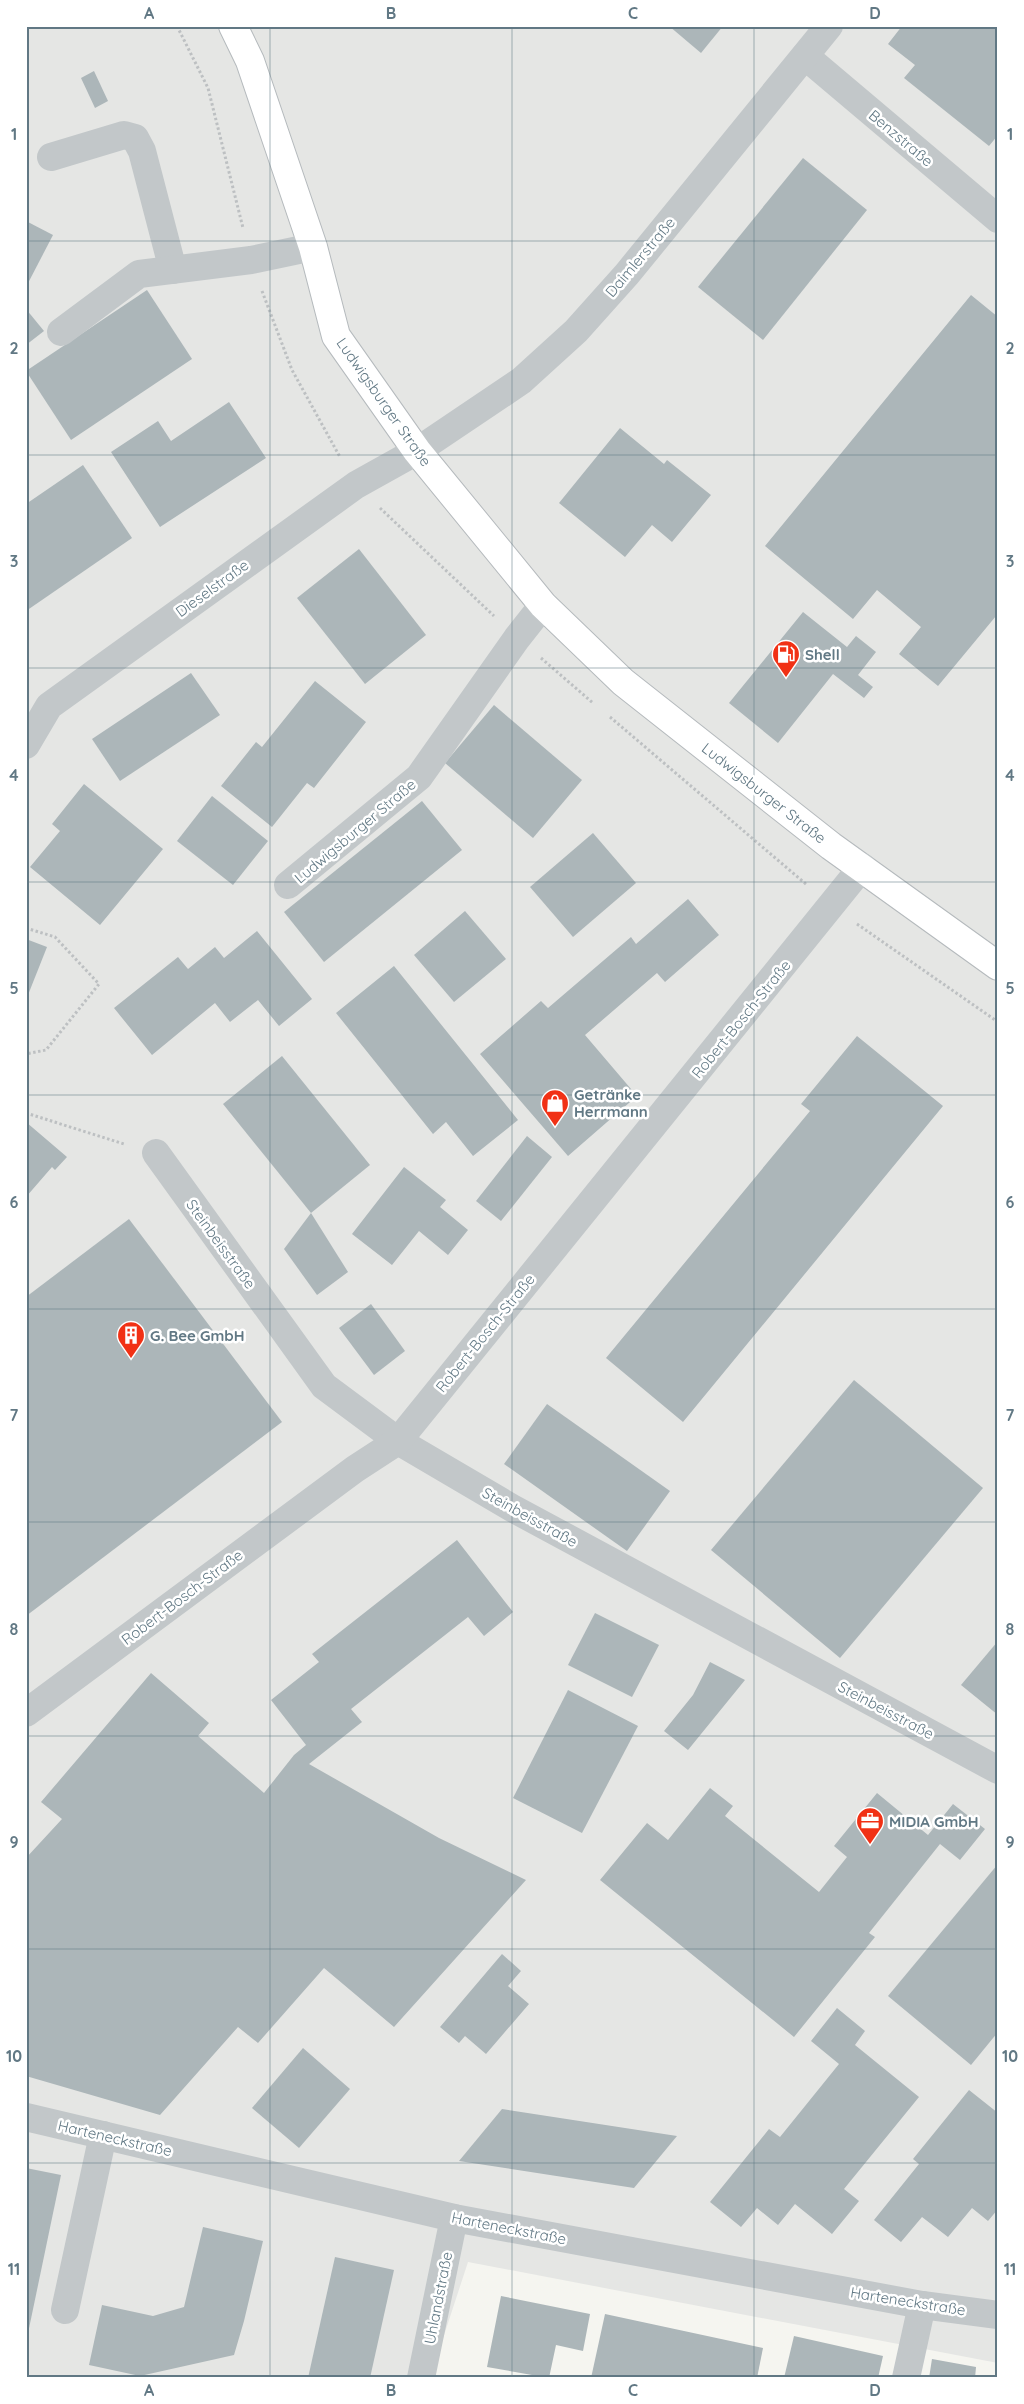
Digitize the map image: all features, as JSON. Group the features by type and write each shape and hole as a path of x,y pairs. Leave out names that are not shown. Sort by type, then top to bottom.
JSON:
{"main road":[{"name":"Ludwigsburger Straße","path":"233,26 250,61 313,247 336,336 418,451 544,605 623,682 831,846 998,966"}],"street":[{"name":"Daimlerstraße","path":"418,451 521,381 576,331 627,274 829,26"},
{"name":"Benzstraße","path":"805,56 998,219"},
{"path":"51,157 124,135 135,138 142,151 173,270"},
{"path":"61,332 139,274 251,260 313,247"},
{"name":"Dieselstraße","path":"26,745 49,706 356,485 418,451"},
{"name":"Ludwigsburger Straße","path":"288,885 419,777 517,638 544,605"},
{"name":"Robert-Bosch-Straße","path":"26,1713 347,1475 398,1442 862,867"},
{"name":"Steinbeisstraße","path":"156,1153 324,1386 398,1442 512,1508 998,1770"},
{"name":"Harteneckstraße","path":"26,2117 454,2218 922,2305 998,2315"},
{"path":"65,2310 103,2135"},
{"name":"Uhlandstraße","path":"422,2378 454,2218"},
{"path":"906,2378 922,2305"}],"path":[{"path":"26,928 55,937 99,984 46,1050 26,1054"},
{"path":"26,1113 156,1153"}],"shaded area":[{"path":"26,26 998,26 998,2363 468,2262 430,2378 26,2378"}],"building":[{"path":"669,26 723,26 701,53"},
{"path":"902,26 998,26 998,135 989,146 904,78 915,65 888,44"},
{"path":"94,71 108,101 95,108 81,78"},
{"path":"803,158 867,210 763,340 698,287"},
{"path":"26,221 53,235 26,287"},
{"path":"147,290 192,359 71,440 26,371"},
{"path":"971,295 998,317 998,617 996,616 938,686 899,654 921,627 877,590 853,619 765,546"},
{"path":"26,309 44,331 26,345"},
{"path":"229,402 266,458 160,527 111,452 158,421 171,441"},
{"path":"620,428 664,464 667,460 711,495 672,542 652,525 625,557 559,503"},
{"path":"83,465 132,538 26,611 26,504"},
{"path":"359,549 426,635 365,684 297,598"},
{"path":"803,612 847,647 856,636 876,652 858,675 873,687 864,698 833,674 778,743 729,703"},
{"path":"191,673 220,715 120,781 92,739"},
{"path":"315,681 366,722 314,788 307,783 272,827 221,786 256,742 262,747"},
{"path":"494,705 582,780 533,838 445,763"},
{"path":"84,784 163,849 100,925 30,867 60,831 52,824"},
{"path":"212,796 268,841 233,885 177,841"},
{"path":"422,801 462,850 324,962 284,912"},
{"path":"593,833 636,883 573,937 530,887"},
{"path":"688,899 719,935 665,982 657,973 585,1035 637,1096 568,1156 480,1054 541,1001 548,1008 631,937 636,944"},
{"path":"465,911 506,959 454,1002 414,955"},
{"path":"257,931 312,999 279,1026 258,1000 230,1022 215,1003 152,1055 114,1008 178,957 188,969 215,947 224,958"},
{"path":"26,939 47,947 26,1000"},
{"path":"394,966 518,1120 473,1156 446,1122 433,1134 336,1013"},
{"path":"857,1036 943,1106 683,1422 606,1358 810,1111 801,1104"},
{"path":"282,1056 370,1165 311,1213 223,1104"},
{"path":"26,1122 67,1157 55,1170 52,1167 26,1197"},
{"path":"527,1136 552,1157 501,1221 476,1201"},
{"path":"404,1167 446,1200 440,1207 468,1230 448,1255 419,1231 392,1265 352,1234"},
{"path":"311,1213 348,1272 317,1295 284,1249"},
{"name":"G. Bee GmbH","path":"129,1219 282,1422 26,1616 26,1297"},
{"path":"371,1304 405,1351 374,1375 339,1328"},
{"path":"854,1380 983,1488 840,1658 711,1550"},
{"path":"547,1404 670,1491 627,1551 504,1464"},
{"path":"457,1540 513,1612 484,1636 468,1617 351,1709 362,1722 309,1764 439,1838 526,1880 394,2027 324,1968 258,2043 238,2027 160,2115 26,2076 26,1858 62,1819 41,1802 151,1673 209,1723 198,1736 264,1793 294,1755 306,1745 271,1700 319,1662 312,1654"},
{"path":"595,1613 659,1645 632,1697 568,1665"},
{"path":"998,1641 998,1715 961,1685"},
{"path":"710,1662 745,1680 688,1750 664,1731 693,1695"},
{"path":"568,1690 638,1726 582,1833 513,1798"},
{"path":"710,1788 733,1806 725,1816 819,1892 847,1857 834,1846 877,1793 928,1835 953,1804 985,1829 960,1860 940,1844 869,1933 875,1937 794,2037 600,1880 647,1823 668,1840"},
{"path":"998,1864 998,2032 971,2065 888,1996"},
{"path":"502,1954 521,1971 508,1986 529,2004 486,2054 465,2036 459,2043 440,2027"},
{"path":"837,2008 865,2031 855,2045 919,2097 844,2189 859,2201 832,2234 795,2204 778,2225 757,2208 741,2227 710,2202 769,2129 780,2137 839,2064 811,2041"},
{"path":"303,2048 350,2089 299,2148 252,2108"},
{"path":"969,2090 998,2113 998,2209 988,2221 972,2208 948,2237 922,2217 901,2242 874,2220 919,2164 913,2159"},
{"path":"502,2109 677,2136 634,2188 459,2161"},
{"path":"26,2168 61,2175 27,2338 26,2338"},
{"path":"203,2227 263,2241 234,2355 140,2376 89,2365 102,2305 153,2316 184,2307"},
{"path":"335,2257 394,2270 370,2378 308,2378"},
{"path":"501,2296 590,2314 583,2351 556,2345 549,2378 487,2367"},
{"path":"605,2314 763,2348 757,2378 591,2378"},
{"path":"794,2336 883,2356 878,2378 784,2378"},
{"path":"932,2359 976,2367 975,2378 929,2378"}],"place":[{"name":"Shell","path":"786,678"},
{"name":"Getränke Herrmann","path":"555,1127"},
{"name":"G. Bee GmbH","path":"131,1359"},
{"name":"MIDIA GmbH","path":"870,1845"}]}
